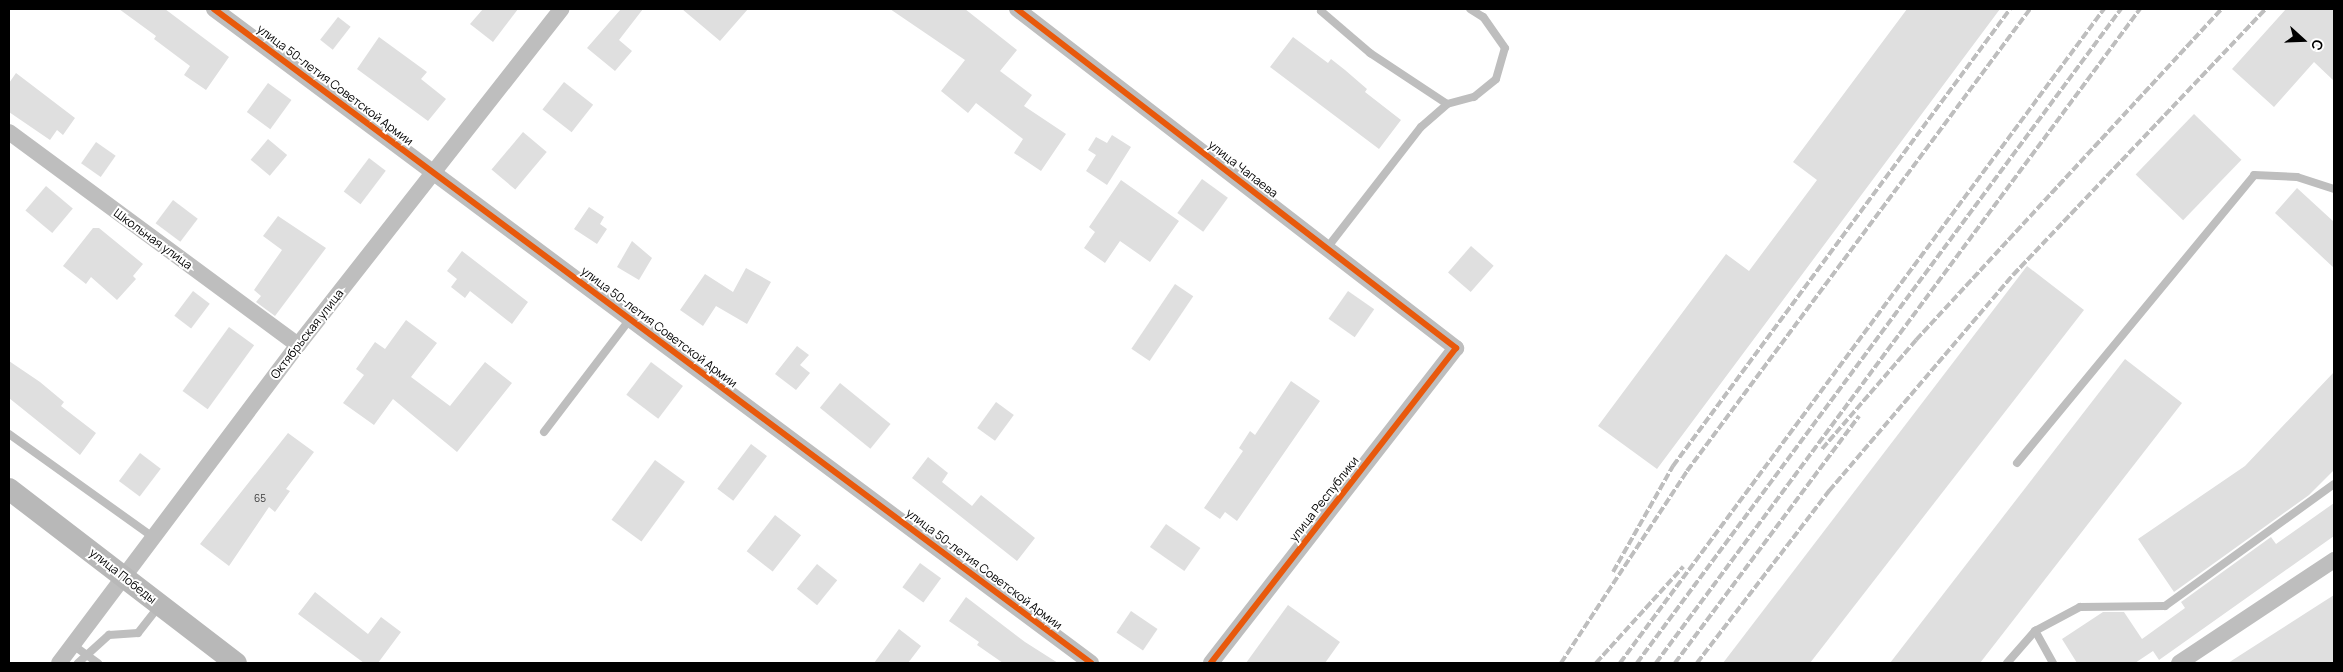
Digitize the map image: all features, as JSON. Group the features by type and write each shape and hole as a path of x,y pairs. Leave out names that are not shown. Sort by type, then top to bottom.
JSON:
{"street":[{"name":"улица 50-летия Советской Армии","path":"214,9 1091,663"},
{"name":"Октябрьская улица","path":"59,663 298,345 561,9"},
{"name":"улица Чапаева","path":"1017,9 1456,348"},
{"name":"Школьная улица","path":"9,132 298,345"},
{"name":"улица Республики","path":"1211,663 1456,348"},
{"name":"улица Победы","path":"9,489 236,663"},
{"path":"2179,663 2334,560"}],"lane":[{"path":"1322,9 1321,11 1370,53 1447,104"},
{"path":"1327,248 1422,128 1447,104 1474,97 1496,79 1506,48 1482,17 1470,9"},
{"path":"2017,462 2254,175 2297,177 2334,189"},
{"path":"544,432 630,319"},
{"path":"9,434 153,537"},
{"path":"2007,663 2035,631 2080,607 2165,606 2334,484"},
{"path":"78,663 109,635 138,632 160,605"},
{"path":"2035,631 2053,663"},
{"path":"73,645 98,663"}],"building":[{"path":"119,9 165,9 229,57 206,90 184,75 190,66 154,39 156,36"},
{"path":"483,9 518,9 493,42 470,24"},
{"path":"621,9 643,9 619,40 632,51 615,71 587,48"},
{"path":"682,9 748,9 720,41"},
{"path":"890,9 965,9 1017,50 1000,71 1032,95 1024,106 1066,134 1041,171 1014,153 1023,139 976,103 968,113 941,91 965,60"},
{"path":"1907,9 2000,9 1657,469 1598,426 1726,254 1749,271 1817,180 1793,162"},
{"path":"2286,9 2334,9 2334,81 2314,62 2274,107 2232,69"},
{"path":"338,17 351,27 333,50 320,40"},
{"path":"379,37 427,72 421,79 446,99 428,121 357,69"},
{"path":"1293,37 1328,63 1331,59 1367,89 1365,92 1401,120 1379,149 1270,67"},
{"path":"16,73 75,118 63,135 57,130 50,140 9,112 9,83"},
{"path":"564,82 593,105 572,132 542,110"},
{"path":"268,83 291,100 270,129 247,112"},
{"path":"2194,114 2241,160 2183,220 2136,174"},
{"path":"523,132 547,152 515,189 492,170"},
{"path":"1112,135 1131,147 1107,185 1086,171 1096,155 1088,150 1096,137 1107,143"},
{"path":"268,139 287,155 270,176 251,160"},
{"path":"96,142 116,156 101,177 81,163"},
{"path":"369,158 386,171 360,204 344,192"},
{"path":"1202,179 1228,198 1203,232 1177,213"},
{"path":"1121,180 1179,221 1150,262 1120,241 1105,263 1084,248 1095,232 1089,227"},
{"path":"46,186 73,208 52,233 25,211"},
{"path":"2297,188 2334,222 2334,268 2275,213"},
{"path":"173,200 198,219 180,242 156,223"},
{"path":"589,207 604,217 600,224 607,229 597,244 574,229"},
{"path":"278,216 326,248 275,316 256,302 261,296 254,290 282,250 263,236"},
{"path":"93,228 99,228 143,264 133,276 136,279 117,300 91,277 86,284 63,266"},
{"path":"632,241 652,258 639,280 617,267"},
{"path":"1471,246 1494,266 1471,292 1448,272"},
{"path":"462,251 528,302 512,324 470,291 465,298 451,287 457,279 447,271"},
{"path":"2027,266 2084,310 1810,663 1723,663"},
{"path":"746,268 771,282 747,324 716,306 703,326 680,310 705,274 733,292"},
{"path":"1175,284 1193,296 1150,361 1131,349"},
{"path":"193,291 210,304 191,328 174,316"},
{"path":"1348,291 1374,309 1355,337 1328,319"},
{"path":"406,320 437,343 411,377 450,406 485,362 512,383 457,452 393,399 374,425 343,403 364,375 356,369 375,342 385,349"},
{"path":"229,327 254,345 208,409 183,391"},
{"path":"797,346 809,355 800,365 810,373 796,390 775,374"},
{"path":"2125,359 2182,403 1980,663 1890,663"},
{"path":"9,361 40,382 64,402 61,406 96,433 80,455 9,398"},
{"path":"651,362 683,386 658,419 626,395"},
{"path":"2334,372 2334,470 2309,495 2174,592 2138,539 2245,466"},
{"path":"1291,381 1320,401 1237,521 1225,512 1220,519 1204,508 1243,451 1239,448 1250,431 1255,435"},
{"path":"840,383 891,424 870,449 820,408"},
{"path":"996,402 1014,415 995,441 977,428"},
{"path":"288,433 314,452 286,489 290,491 275,512 269,507 229,566 200,544"},
{"path":"751,444 767,456 733,501 717,489"},
{"path":"140,453 161,469 140,497 119,481"},
{"path":"928,457 948,473 942,482 972,506 981,495 1035,538 1017,561 912,478"},
{"path":"655,460 685,482 641,542 612,520"},
{"path":"2334,503 2334,536 2159,660 2153,651 2135,663 2077,663 2062,639 2103,612 2124,612 2142,639 2185,608 2181,602 2271,537 2276,544"},
{"path":"775,515 801,535 773,572 747,551"},
{"path":"1166,524 1200,548 1184,571 1150,547"},
{"path":"920,563 941,578 923,603 902,587"},
{"path":"817,564 837,580 817,605 797,589"},
{"path":"315,592 368,634 381,617 401,632 378,663 364,663 298,614"},
{"path":"2334,595 2334,663 2228,663"},
{"path":"966,597 1025,642 1058,663 1003,663 977,645 979,642 949,621"},
{"path":"1288,605 1340,642 1325,663 1246,663"},
{"path":"1131,611 1158,629 1143,650 1116,633"},
{"path":"899,629 921,646 908,663 874,663"}],"railway":[{"path":"1613,572 1673,466 2010,9"},
{"path":"1561,663 1687,471 2030,9"},
{"path":"1620,663 2104,9"},
{"path":"1637,663 2121,9"},
{"path":"1656,663 2140,9"},
{"path":"1822,449 1916,340 2221,9"},
{"path":"1697,663 1829,491 2013,275 2265,9"},
{"path":"1675,663 1859,416"},
{"path":"1596,663 1683,567"}],"cycle path":[{"path":"214,9 1091,663"},
{"path":"1017,9 1456,348 1211,663"}]}
